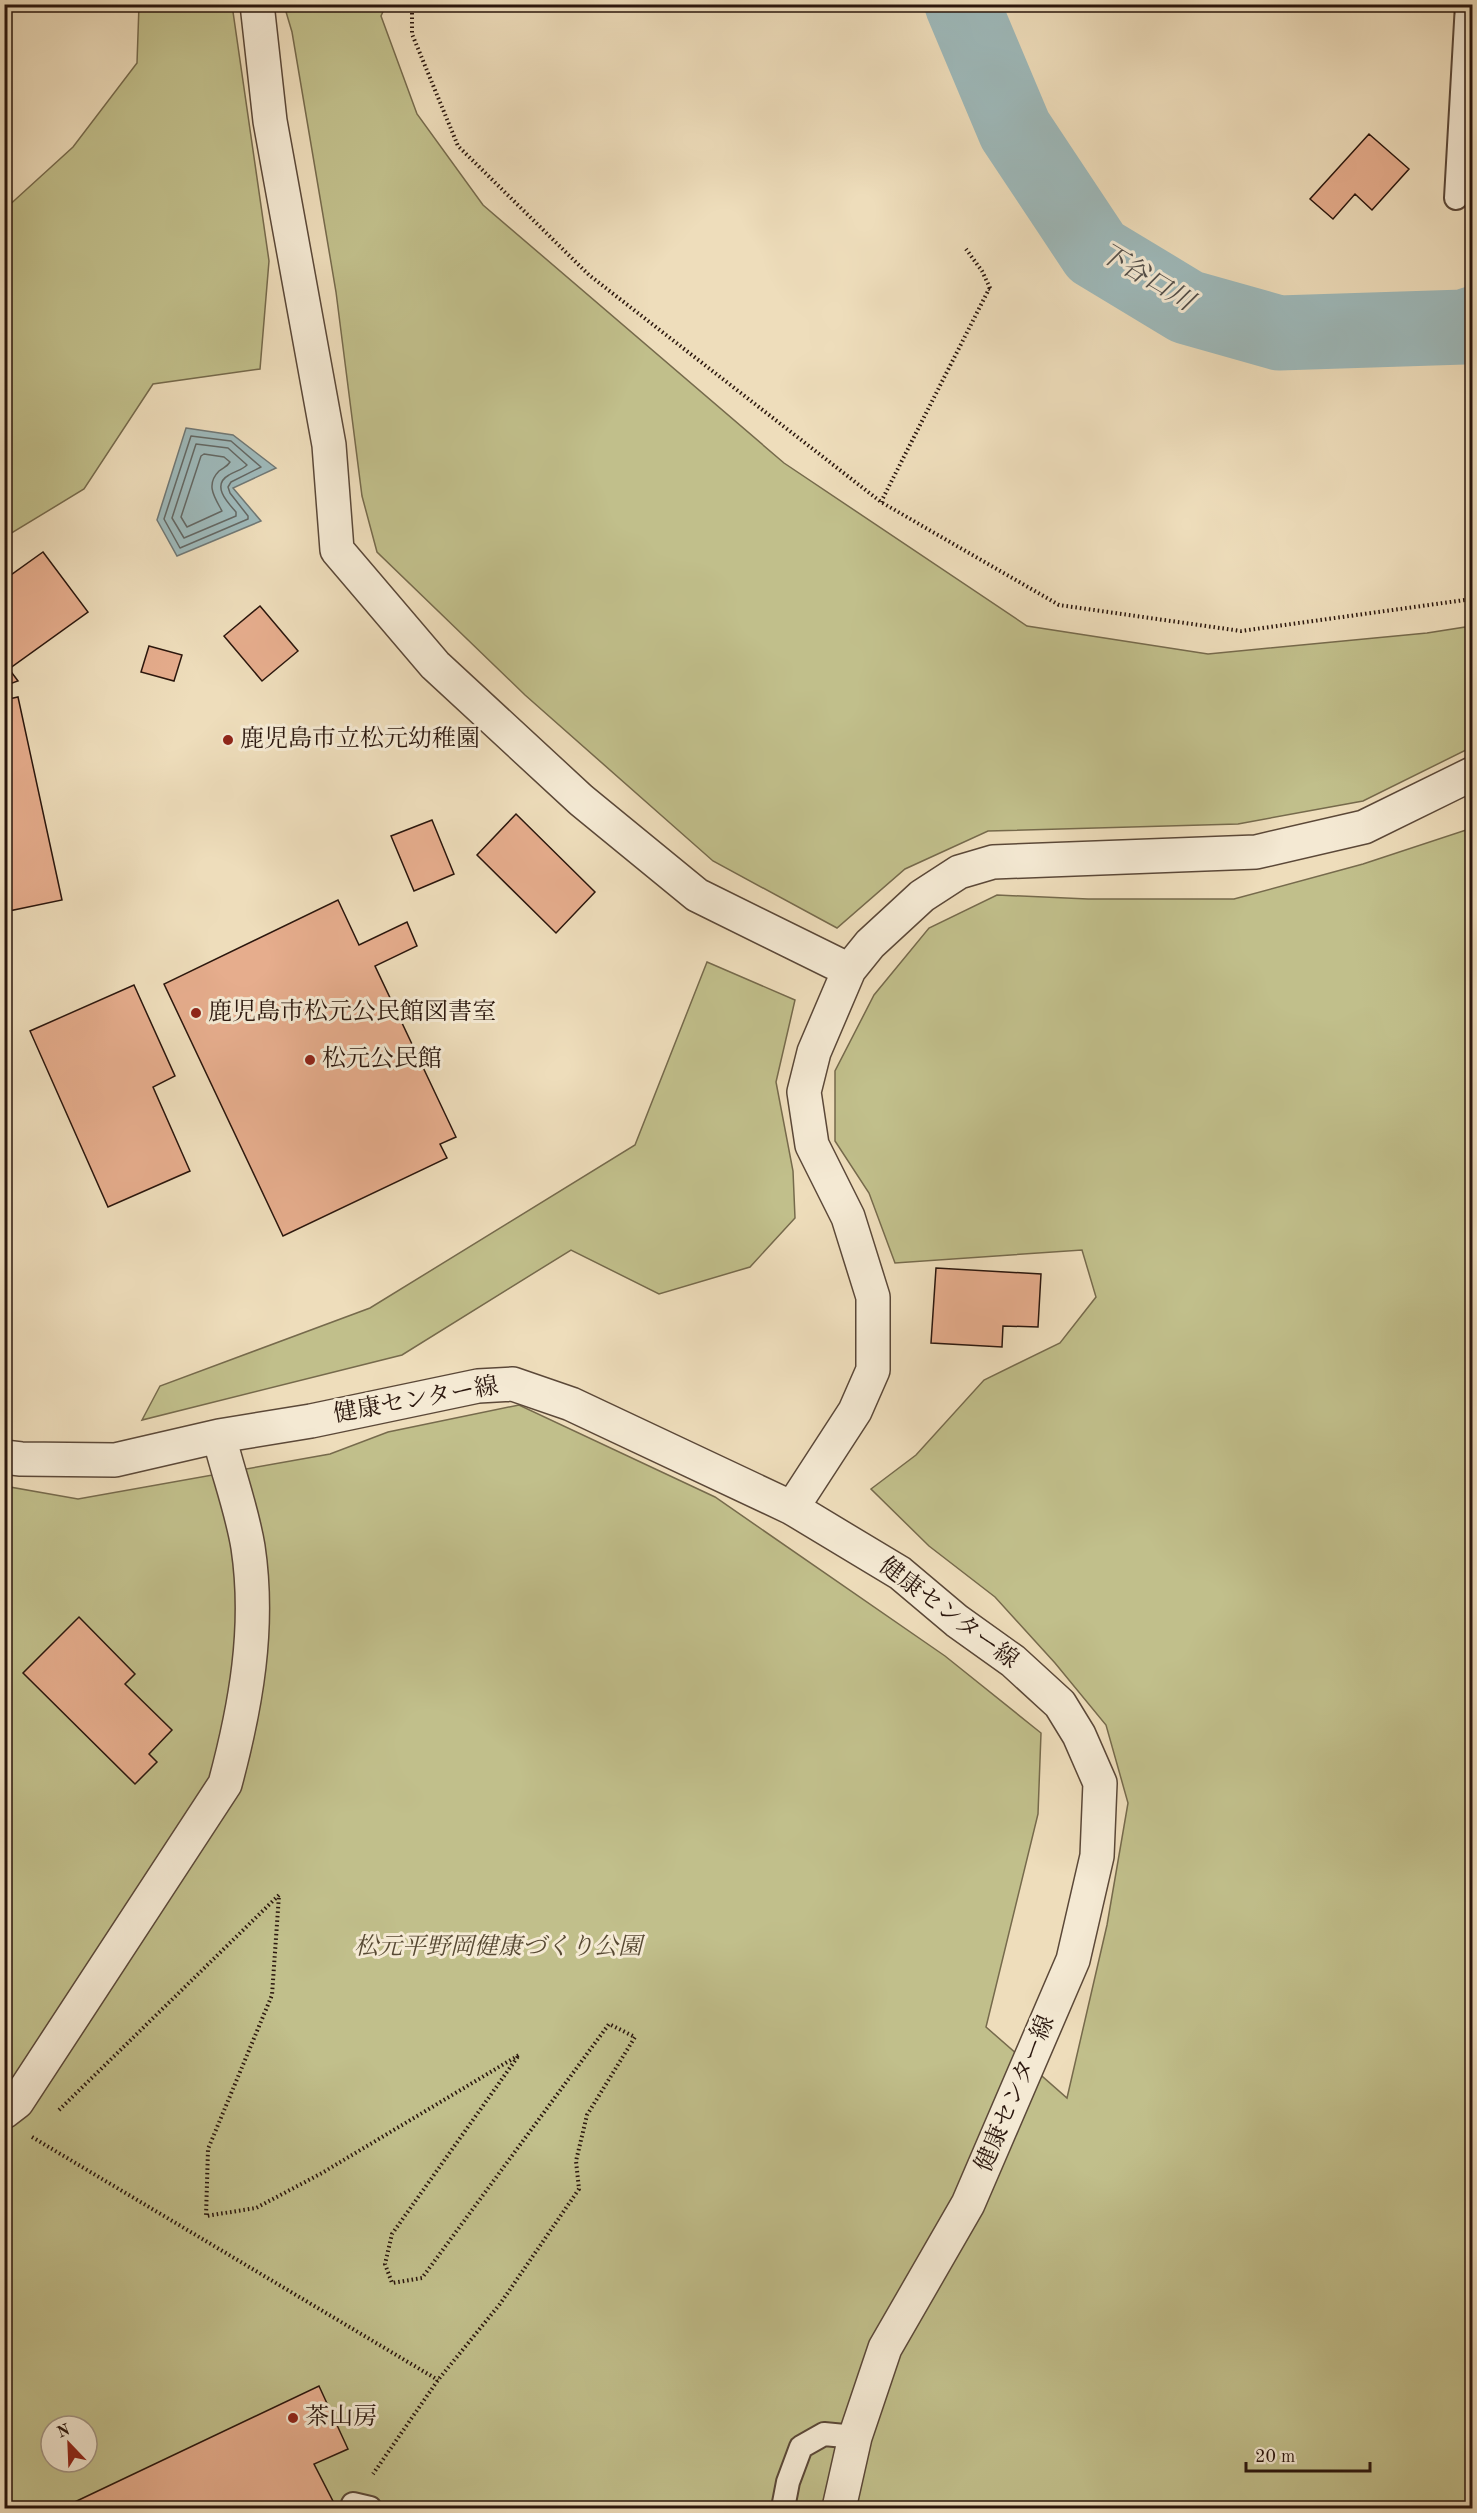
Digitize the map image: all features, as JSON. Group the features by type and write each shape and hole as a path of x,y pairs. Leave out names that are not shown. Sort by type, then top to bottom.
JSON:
{"street":[{"path":"256,4 270,121 329,445 337,550 435,665 581,800 697,895 849,970"},
{"path":"792,1508 855,1411 873,1370 873,1298 848,1217 812,1145 804,1092 814,1052 849,970 870,944 922,896 959,872 993,862 1256,852 1364,827 1473,774"},
{"name":"健康センター線","path":"4,1457 115,1460 219,1436 311,1421 478,1386 513,1384 571,1404 792,1508 900,1573 957,1621 1013,1661 1060,1704 1079,1735 1100,1783 1097,1856 1073,1960 968,2204 885,2348 855,2437 839,2508"},
{"path":"4,2112 17,2102 225,1784 241,1725 250,1659 253,1608 247,1546 219,1436"}],"lane":[{"path":"1456,198 1470,5"},
{"path":"783,2508 788,2482 801,2447 824,2434 855,2437"}],"path":[{"path":"412,4 412,34 458,146 589,275 880,502 1059,605 1241,630 1473,599"},
{"path":"880,502 989,289 991,290 982,271 966,249"},
{"path":"55,2112 72,2099 279,1895 272,1995 208,2149 206,2216 256,2208 322,2173 519,2055 392,2234 385,2264 392,2283 422,2278 609,2024 635,2037 587,2115 576,2161 579,2189 500,2304 438,2380 362,2506"},
{"path":"31,2136 438,2380"}],"green space":[{"path":"139,5 232,5 269,261 260,369 153,384 84,489 5,537 5,209 73,147 137,63"},
{"path":"284,5 386,5 381,16 417,114 483,205 784,463 1027,626 1208,654 1427,633 1472,626 1472,747 1363,801 1238,824 988,831 905,869 837,928 713,861 525,695 377,552 362,496 336,292 292,32"},
{"name":"松元平野岡健康づくり公園","path":"1472,828 1472,2508 5,2508 4,1486 78,1499 330,1454 388,1432 519,1405 715,1497 945,1656 1041,1733 1038,1814 986,2027 1067,2098 1107,1925 1128,1803 1106,1725 1055,1663 995,1597 929,1546 871,1489 916,1455 984,1380 1060,1343 1096,1297 1082,1250 895,1263 869,1193 835,1141 835,1071 874,995 929,928 997,895 1088,899 1234,899 1363,864"},
{"path":"707,962 795,1000 776,1082 793,1171 795,1218 750,1267 659,1294 571,1250 402,1355 142,1420 160,1386 370,1308 635,1145"}],"water":[{"path":"186,428 233,435 276,468 233,488 261,521 177,556 157,520"}],"building":[{"path":"1369,134 1409,169 1372,210 1355,194 1333,219 1310,199"},
{"path":"43,552 88,612 9,669 18,681 4,686 4,580"},
{"path":"260,606 298,651 262,681 224,636"},
{"path":"149,646 182,655 174,681 141,672"},
{"path":"18,697 62,900 4,912 4,700"},
{"path":"516,814 595,892 556,933 477,855"},
{"path":"432,820 454,874 414,891 391,836"},
{"name":"松元公民館","path":"338,900 359,945 407,922 417,946 375,966 456,1137 440,1144 447,1158 283,1236 164,984"},
{"path":"134,985 175,1076 153,1087 190,1171 108,1207 30,1031"},
{"path":"936,1268 1041,1274 1038,1327 1003,1326 1002,1347 931,1343"},
{"path":"79,1617 135,1674 125,1684 172,1730 149,1754 157,1762 135,1784 23,1673"},
{"name":"茶山房","path":"319,2386 348,2449 314,2464 336,2507 62,2508"}],"waterway":[{"name":"下谷口川","path":"962,4 1015,130 1096,252 1187,307 1279,333 1464,327 1472,324"}],"place":[{"name":"鹿児島市立松元幼稚園","path":"228,740"},
{"name":"鹿児島市松元公民館図書室","path":"196,1013"},
{"name":"松元公民館","path":"310,1060"},
{"name":"茶山房","path":"293,2418"}]}
